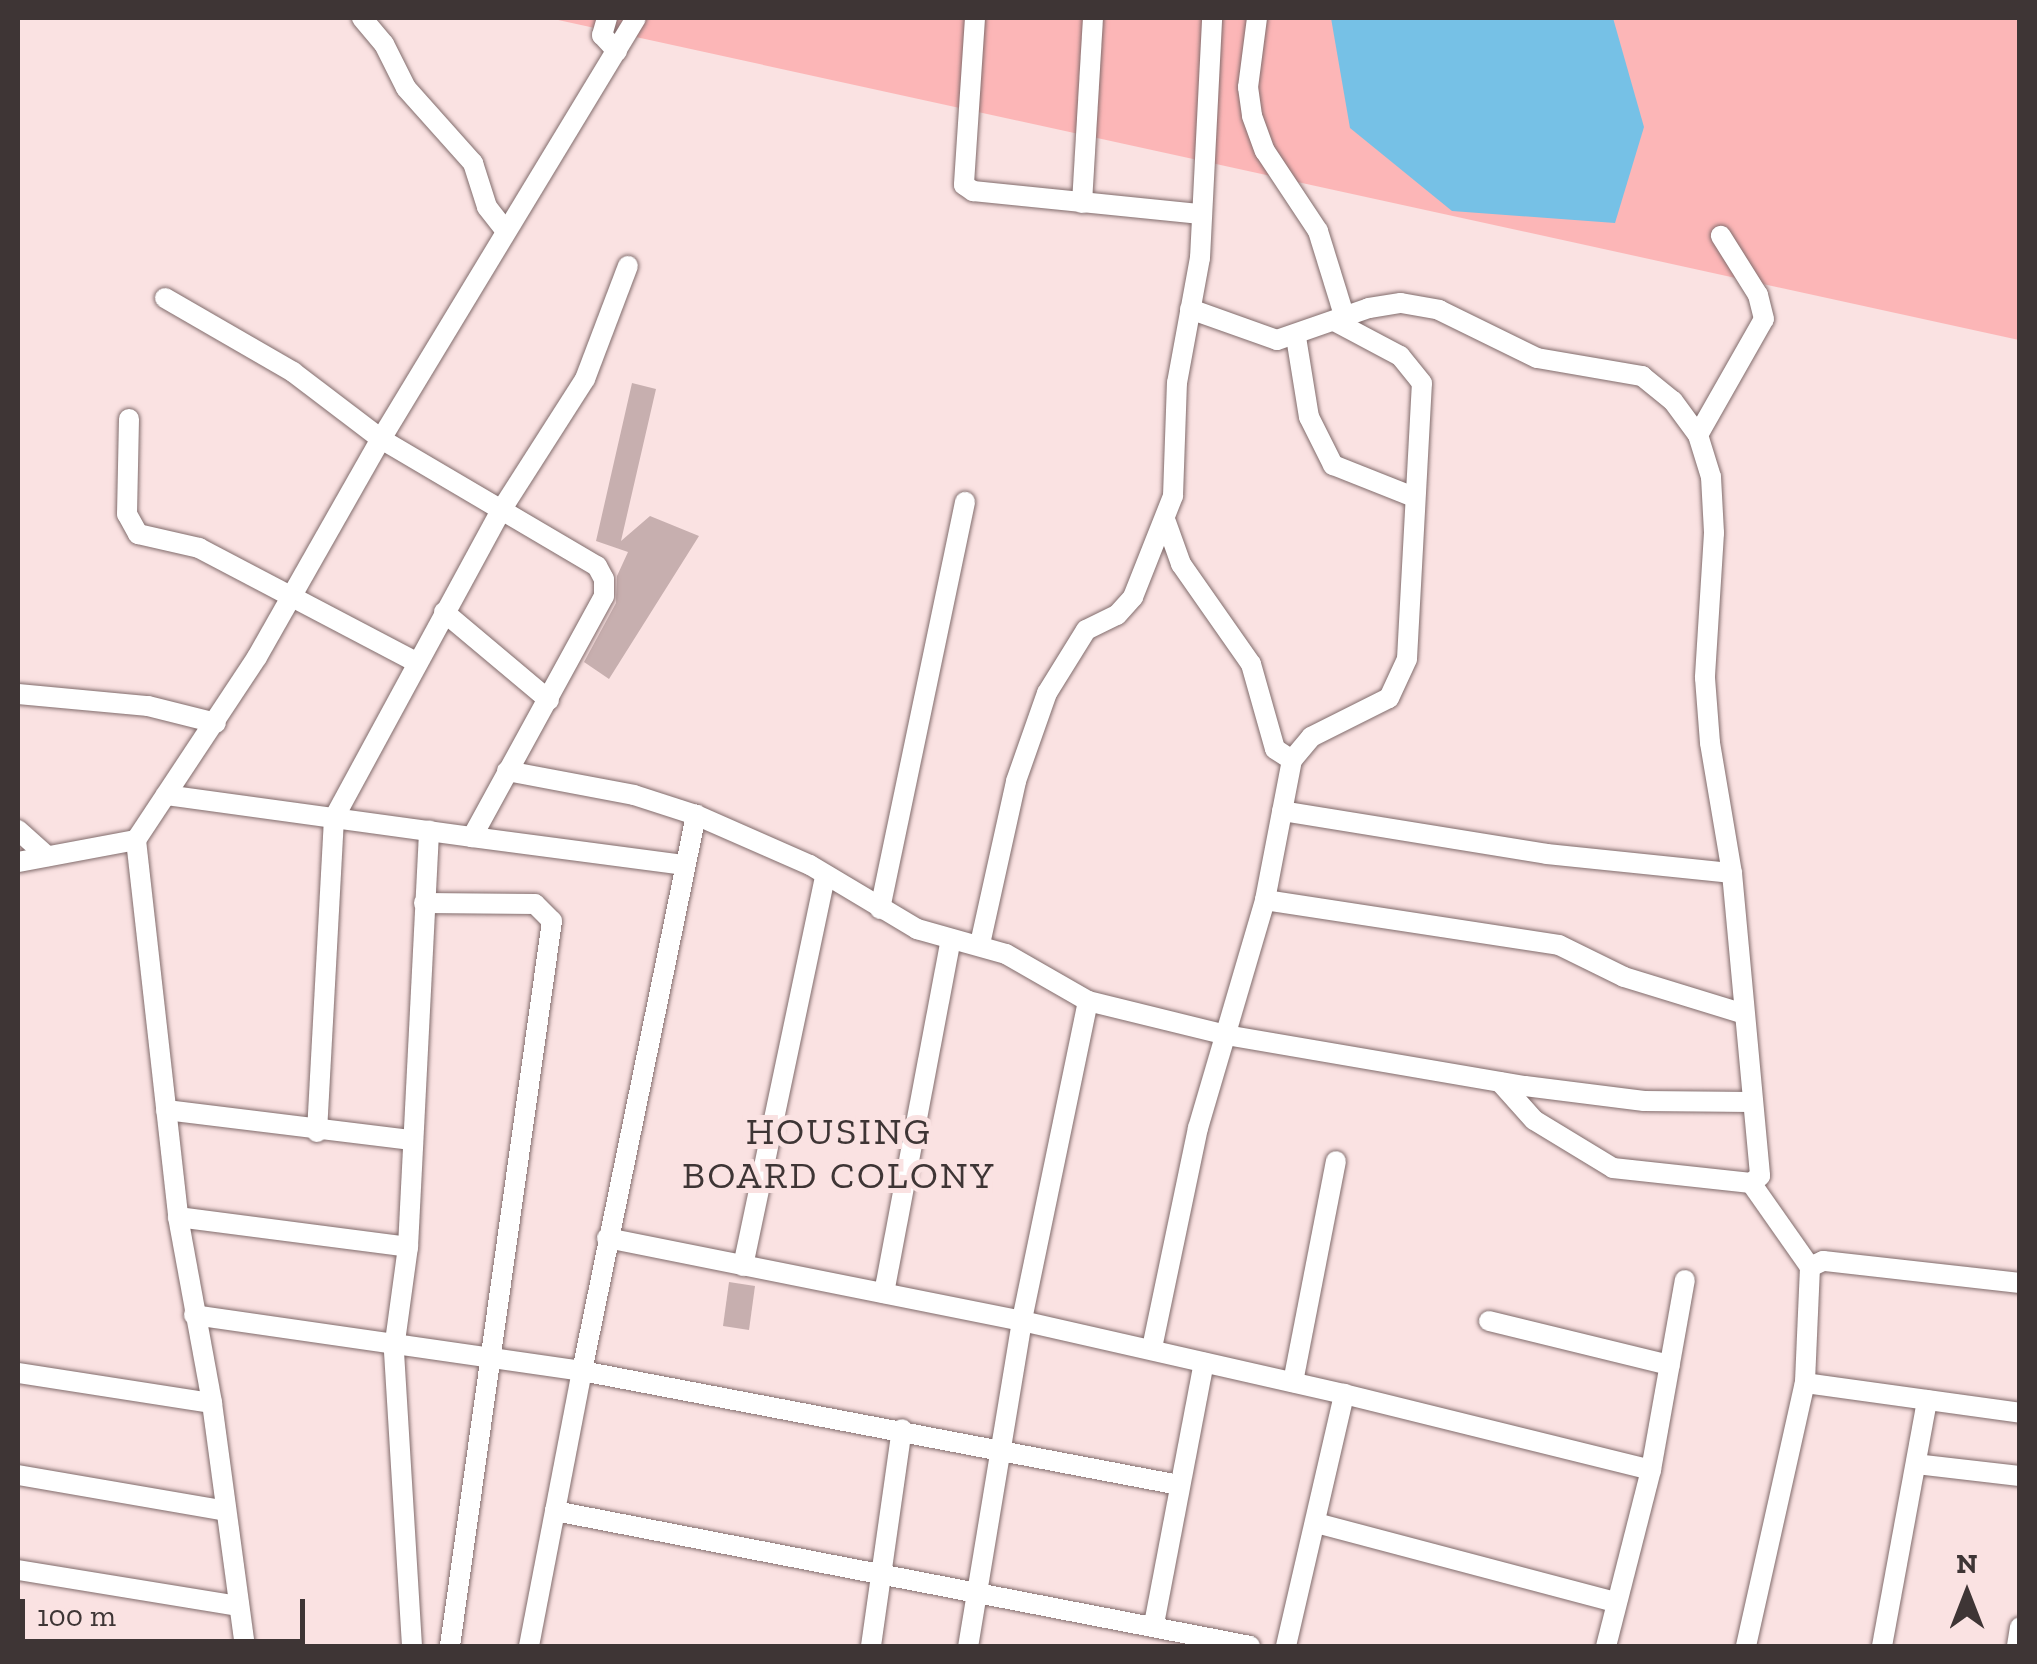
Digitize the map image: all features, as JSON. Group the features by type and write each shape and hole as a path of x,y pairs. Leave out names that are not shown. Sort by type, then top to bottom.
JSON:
{"street":[{"path":"362,18 406,88 473,163 487,207 506,231"},
{"path":"607,18 602,35 617,50"},
{"path":"245,1646 212,1404 178,1216 136,840 216,723 294,595 381,438 636,18"},
{"path":"976,18 964,185 973,191 1202,214"},
{"path":"1082,203 1094,18"},
{"path":"980,944 1016,781 1047,692 1086,630 1117,615 1133,597 1166,522 1202,214 1212,18"},
{"path":"1152,1348 1198,1128 1265,900 1292,760 1311,737 1389,698 1400,683 1411,627 1414,497 1423,406 1415,368 1340,320 1318,231 1265,151 1252,116 1248,87 1256,18"},
{"path":"1698,436 1764,319 1758,296 1721,236"},
{"path":"317,1132 334,818 500,512 585,379 628,266"},
{"path":"164,298 292,372 381,438 500,512 597,566 604,579 604,596 472,837"},
{"path":"1190,309 1258,337 1296,336 1401,303 1439,310 1537,358 1642,376 1673,401 1698,436 1710,476 1714,533 1705,678 1710,743 1732,874 1760,1176 1751,1183 1613,1168 1534,1120 1500,1082"},
{"path":"1296,336 1310,417 1334,465 1414,497"},
{"path":"129,419 130,526 199,548 416,662"},
{"path":"880,909 965,502"},
{"path":"1166,522 1181,564 1251,664 1276,749 1292,760"},
{"path":"444,612 548,700"},
{"path":"18,694 148,706 216,723"},
{"path":"506,771 634,794 696,815 826,876 880,909 951,940 980,944 1088,1001 1226,1035 1500,1082 1644,1101 1752,1102"},
{"path":"166,794 685,865"},
{"path":"1282,811 1547,854 1732,874"},
{"path":"531,1646 606,1238 696,815"},
{"path":"18,830 47,856"},
{"path":"412,1646 394,1349 408,1246 430,831"},
{"path":"18,862 136,840"},
{"path":"743,1266 826,876"},
{"path":"1265,900 1559,945 1624,977 1744,1014"},
{"path":"424,903 535,904 552,921 487,1357 450,1646"},
{"path":"884,1293 951,940"},
{"path":"968,1646 1022,1321 1088,1001"},
{"path":"166,1110 317,1132 412,1140"},
{"path":"1293,1382 1336,1162"},
{"path":"1746,1646 1805,1384 1810,1267 1751,1183"},
{"path":"178,1216 408,1246"},
{"path":"606,1238 1152,1348 1651,1470"},
{"path":"1810,1267 1823,1261 2020,1282"},
{"path":"1606,1646 1651,1470 1686,1280"},
{"path":"194,1315 394,1349 487,1357 582,1372 1002,1447 1179,1485"},
{"path":"1489,1321 1670,1366"},
{"path":"1154,1624 1204,1362"},
{"path":"18,1372 212,1404"},
{"path":"1805,1384 2020,1413"},
{"path":"1286,1646 1344,1394"},
{"path":"1882,1646 1927,1400"},
{"path":"872,1646 885,1579 902,1429"},
{"path":"1916,1464 2020,1476"},
{"path":"18,1475 226,1511"},
{"path":"555,1511 885,1579 1154,1624 1250,1646"},
{"path":"1316,1524 1616,1602"},
{"path":"18,1570 240,1606"},
{"path":"2017,1646 2020,1627"}],"shaded area":[{"path":"549,18 2019,18 2019,340"}],"water":[{"path":"1331,18 1613,18 1644,127 1615,223 1452,211 1350,128"}],"building":[{"path":"632,383 656,389 621,541 650,516 699,536 609,679 584,662 616,603 617,576 628,552 596,541"},
{"path":"729,1282 755,1286 749,1330 723,1326"}],"district":[{"name":"HOUSING BOARD COLONY","path":"839,1154"}]}
